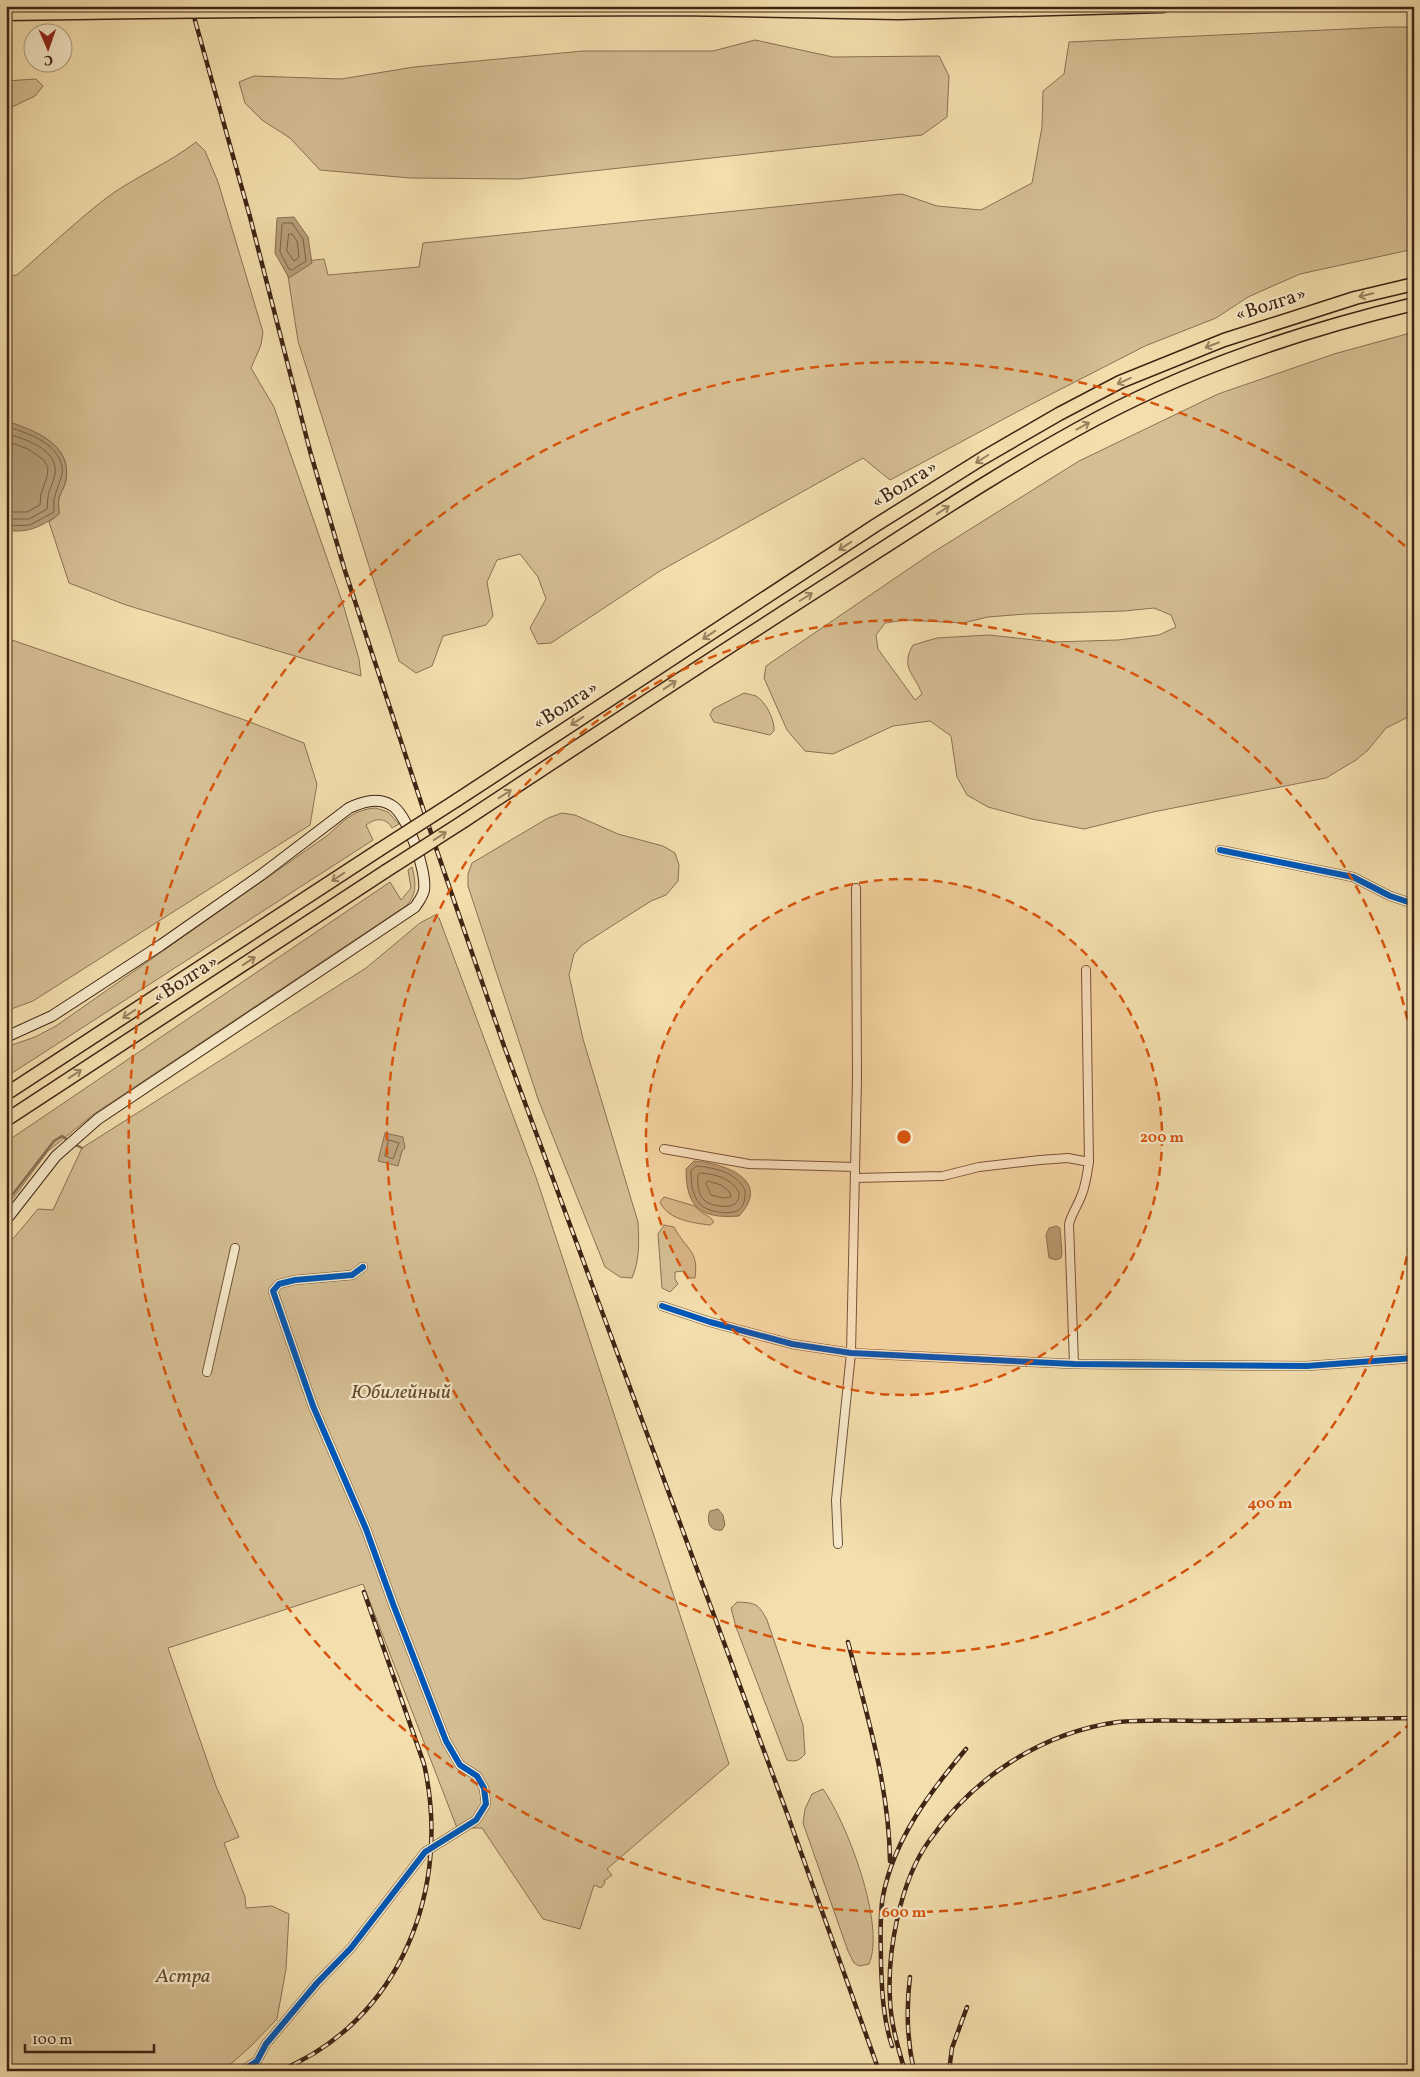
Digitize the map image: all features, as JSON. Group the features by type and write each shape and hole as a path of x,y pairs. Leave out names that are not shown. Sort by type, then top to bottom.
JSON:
{"highway":[{"path":"6,14 680,9 899,13 1163,6"},
{"name":"«Волга»","path":"6,1094 884,520 983,458 1059,414 1120,382 1224,340 1346,301 1414,284"},
{"name":"«Волга»","path":"6,1120 772,619 982,485 1097,418 1189,375 1228,360 1362,316 1414,304"}],"main road":[{"path":"6,1037 52,1016 161,945 261,875 349,808 366,801 374,801 390,804 401,814 411,835 423,874 424,890 420,901 415,907 98,1119 56,1156 6,1220"}],"street":[{"path":"1220,850 1352,877 1390,896 1414,904"},
{"path":"838,1544 836,1500 851,1353 855,1178 856,888"},
{"path":"1074,1364 1069,1224 1072,1210 1081,1196 1087,1178 1089,1162 1086,970"},
{"path":"664,1149 749,1164 855,1167"},
{"path":"855,1178 943,1176 979,1167 1068,1158 1089,1162"},
{"path":"207,1372 235,1248"},
{"path":"242,2071 257,2061 266,2044 317,1983 351,1948 425,1852 476,1820 486,1804 484,1788 477,1776 460,1765 446,1741 366,1529 310,1398 273,1291 279,1284 295,1280 352,1274 363,1267"},
{"path":"662,1306 710,1322 792,1344 851,1353 1074,1364 1307,1366 1414,1358"}],"green space":[{"path":"1414,27 1414,249 1300,274 1248,297 1216,318 1145,346 890,480 863,458 660,571 551,643 538,644 530,628 546,599 538,577 520,554 497,560 487,582 493,616 486,625 443,636 432,666 416,673 399,661 298,341 286,263 324,259 328,275 419,267 423,243 902,194 937,206 981,210 1032,183 1042,127 1043,91 1064,74 1069,42"},
{"path":"755,40 833,57 939,56 949,76 947,117 922,135 519,179 410,178 320,170 290,138 262,120 245,103 239,82 254,76 341,79 414,67 583,51 713,51"},
{"path":"36,79 43,86 35,96 12,107 6,118 6,81"},
{"path":"196,142 205,151 218,182 263,332 261,345 251,368 274,407 343,604 359,659 361,676 126,605 69,583 49,522 59,514 59,498 66,480 66,467 63,457 49,440 28,429 6,421 6,276 17,275 82,217 116,191"},
{"path":"1414,332 1414,714 1386,728 1368,750 1356,760 1326,778 1153,812 1084,829 1032,819 988,807 967,795 957,777 951,736 930,721 893,726 833,754 805,751 787,730 764,678 766,666 932,553 1079,461 1218,394 1334,354","holes":["1154,608 1171,615 1176,627 1159,635 1118,640 1052,642 989,635 937,638 913,645 909,653 908,665 922,694 915,700 878,649 876,635 885,623 905,620 963,623 988,617 1026,614 1124,611"]},
{"path":"6,638 242,719 304,743 317,784 310,825 33,1001 6,1011"},
{"path":"744,693 756,696 766,707 774,727 774,731 770,735 714,722 710,715 713,709"},
{"path":"376,808 388,812 399,824 392,828 384,820 369,823 366,825 373,840 6,1077 6,1047 35,1037 56,1026 328,835 350,817 356,813"},
{"path":"562,813 575,815 618,834 663,846 675,853 679,865 678,881 666,895 651,901 582,945 574,954 569,975 583,1039 638,1222 638,1257 632,1278 620,1277 605,1267 538,1099 468,886 468,874 472,863 548,818"},
{"path":"412,867 415,888 413,897 407,905 94,1114 48,1151 6,1208 6,1142 390,882 401,900 411,888 408,870"},
{"name":"Юбилейный","path":"435,915 439,918 537,1180 729,1764 607,1869 612,1875 604,1881 605,1883 601,1888 594,1885 580,1929 543,1919 482,1828 457,1828 363,1584 168,1648 216,1786 239,1837 224,1843 245,1897 246,1908 272,1906 289,1914 286,1969 277,2019 223,2071 6,2071 6,1247 38,1209 53,1210 82,1148 366,968 420,923"},
{"path":"664,1197 695,1206 714,1222 710,1225 689,1222 675,1217 660,1202"},
{"path":"664,1225 674,1227 693,1256 696,1269 695,1278 689,1278 683,1271 675,1272 675,1279 678,1284 670,1292 662,1288 658,1234"},
{"path":"737,1602 756,1605 767,1620 803,1725 805,1754 797,1760 787,1760 736,1627 731,1608"},
{"path":"823,1789 843,1825 853,1849 868,1900 873,1947 869,1964 859,1966 854,1963 848,1951 803,1823 805,1809 812,1794"}],"water":[{"path":"294,217 308,237 312,263 289,278 275,253 277,218"},
{"path":"6,421 28,429 49,440 63,457 66,467 66,480 59,498 59,514 47,522 28,530 6,530"},
{"path":"385,1133 403,1137 405,1148 402,1151 398,1166 378,1161"},
{"path":"694,1161 718,1165 740,1176 748,1183 751,1192 748,1203 739,1216 706,1213 693,1202 689,1193 686,1169"},
{"path":"1056,1226 1060,1228 1062,1253 1061,1258 1056,1260 1049,1258 1046,1235 1049,1228"},
{"path":"718,1509 723,1515 725,1525 722,1530 711,1527 708,1518 710,1511"}],"waterway":[{"path":"6,1203 54,1141 62,1136 69,1141"},
{"path":"74,1144 82,1148"}],"railway":[{"path":"191,6 250,217 310,451 345,571 437,851 504,1046 788,1816 879,2071"},
{"path":"279,2071 321,2049 357,2019 386,1985 408,1945 423,1902 430,1857 431,1811 424,1764 364,1592"},
{"path":"848,1642 876,1751 886,1805 890,1861"},
{"path":"905,2071 897,2045 890,2000 893,1939 903,1896 919,1857 947,1818 966,1797 1011,1762 1062,1736 1118,1722 1153,1720 1414,1718"},
{"path":"892,2046 885,2015 880,1930 883,1896 888,1875 915,1817 939,1782 966,1749"},
{"path":"910,1977 908,2024 914,2071"},
{"path":"949,2071 952,2048 967,2007"}],"cycle path":[{"path":"1220,850 1353,877 1390,896 1414,904"},
{"path":"242,2071 257,2061 266,2044 317,1983 351,1948 425,1852 476,1820 486,1804 484,1788 477,1776 460,1765 446,1741 366,1529 313,1406 273,1291 279,1284 295,1280 352,1275 363,1267"},
{"path":"662,1306 710,1322 792,1344 851,1353 1074,1364 1307,1366 1414,1358"}],"park label":[{"name":"Астра","path":"183,1977"}]}
